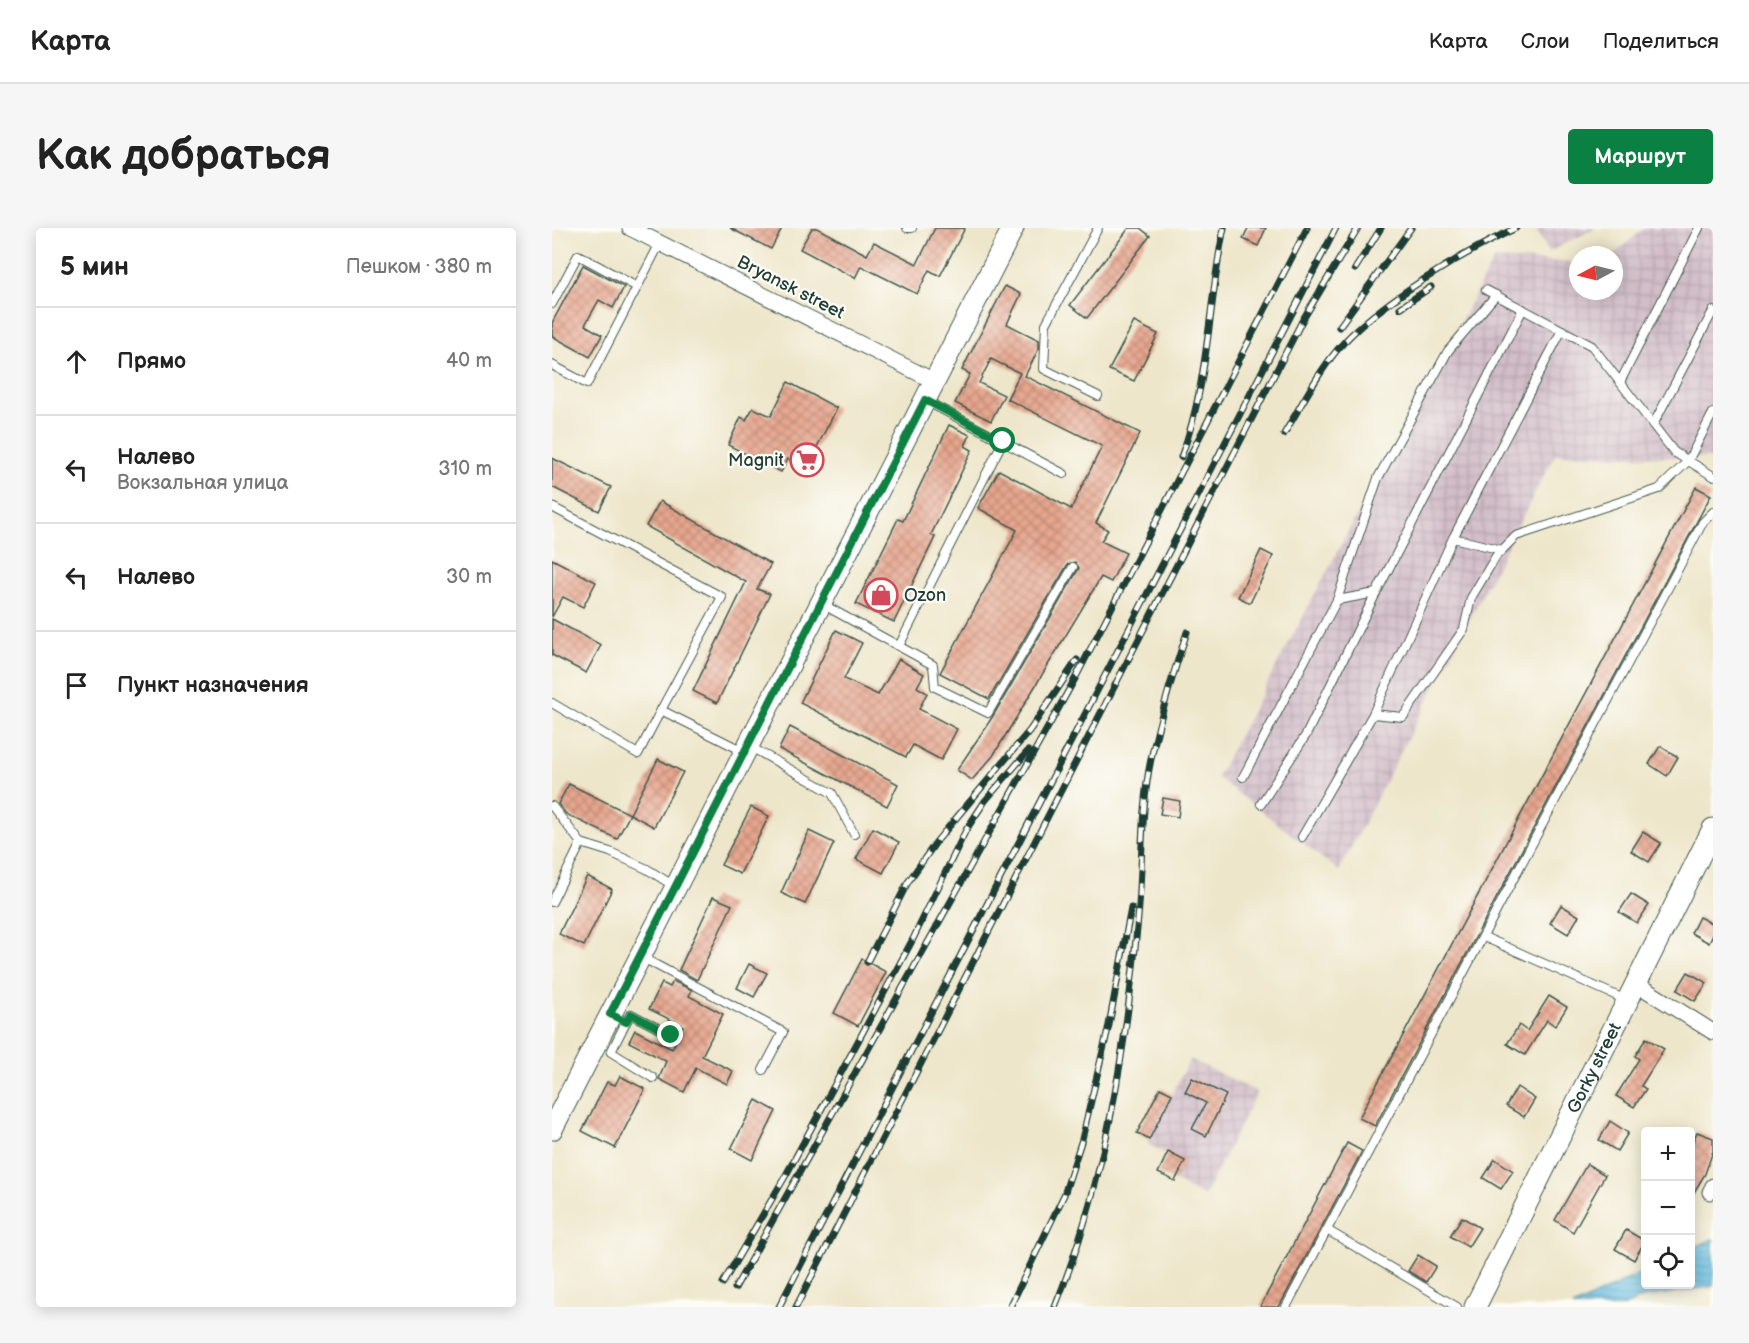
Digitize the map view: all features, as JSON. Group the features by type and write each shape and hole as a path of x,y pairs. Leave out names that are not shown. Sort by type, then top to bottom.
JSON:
{"main road":[{"path":"552,1129 618,1018 640,957 1012,228"},
{"name":"Gorky street","path":"1475,1307 1713,829"}],"street":[{"name":"Bryansk street","path":"630,228 929,390"},
{"path":"1631,992 1713,1032"}],"lane":[{"path":"907,228 912,228"},
{"path":"1098,228 1046,324 1044,369 1098,396"},
{"path":"1620,382 1699,228"},
{"path":"552,365 587,384 660,243"},
{"path":"552,304 578,255 637,287"},
{"path":"1486,290 1593,346 1674,452 1713,476"},
{"path":"1243,777 1338,600 1378,478 1448,351 1496,295"},
{"path":"1261,804 1306,735 1376,593 1523,309"},
{"path":"1653,425 1713,311"},
{"path":"1302,837 1373,714 1453,538 1562,330"},
{"path":"929,390 1003,441 1064,474"},
{"path":"1373,714 1403,717 1464,629 1471,598 1502,549 1516,536 1659,489 1688,461 1713,413"},
{"path":"899,646 1003,441"},
{"path":"552,507 722,597 638,754 552,703"},
{"path":"1286,1307 1703,522 1713,512"},
{"path":"1453,538 1502,549"},
{"path":"820,603 933,665 935,687 988,713 1073,567"},
{"path":"1338,600 1376,593"},
{"path":"661,710 746,749 832,793 854,834"},
{"path":"552,806 581,843 628,861 675,887"},
{"path":"552,902 581,843"},
{"path":"1484,937 1631,992"},
{"path":"640,957 783,1032 763,1070"},
{"path":"653,1078 611,1052 618,1018 631,1014 671,1035"},
{"path":"1327,1230 1457,1307"}],"shaded area":[{"path":"1535,228 1596,228 1549,252"},
{"path":"1644,228 1713,228 1713,458 1555,454 1339,871 1217,777 1494,259 1569,262 1569,300 1623,300 1623,246"},
{"path":"1190,1059 1257,1092 1204,1196 1158,1173 1167,1154 1147,1144"}],"water":[{"path":"1713,1239 1713,1286 1695,1289 1695,1247"},
{"path":"1641,1273 1641,1289 1694,1289 1645,1297 1622,1307 1573,1307"}],"building":[{"path":"730,228 782,228 771,249"},
{"path":"812,228 817,228 867,255 874,242 917,264 935,228 965,228 940,276 929,270 917,294 861,266 855,278 800,249"},
{"path":"1129,228 1140,228 1150,236 1087,318 1070,305"},
{"path":"1248,228 1266,228 1258,246 1243,239"},
{"path":"583,265 624,287 613,308 599,300 585,325 602,335 590,357 552,336 552,323"},
{"path":"1005,286 1021,294 1007,324 1039,340 1039,348 1025,376 1140,433 1096,523 1108,530 1101,541 1126,553 1111,582 1101,577 993,756 972,780 957,770 993,716 1079,568 1075,562 1068,564 989,699 940,673 1017,530 978,508 999,470 1071,509 1102,446 1007,399 1020,373 991,359 979,383 1004,395 991,421 955,403 970,374 962,370"},
{"path":"1134,322 1158,334 1134,381 1109,370"},
{"path":"788,382 837,408 806,468 788,459 781,472 728,445 741,417 746,420 753,408 771,416"},
{"path":"949,425 970,435 965,446 972,450 931,535 935,537 894,622 856,604 898,519 903,521"},
{"path":"552,458 611,487 599,511 552,487"},
{"path":"1696,487 1711,495 1375,1126 1359,1118"},
{"path":"660,501 771,564 757,589 770,594 717,703 693,691 746,582 646,526"},
{"path":"1261,550 1273,556 1250,603 1238,597"},
{"path":"552,559 596,582 583,607 563,597 552,617"},
{"path":"552,619 601,645 586,673 552,655"},
{"path":"836,630 862,643 844,679 878,695 899,659 924,674 917,687 927,693 919,709 957,729 941,760 913,745 906,757 800,703"},
{"path":"790,727 898,784 887,806 779,749"},
{"path":"1660,746 1678,757 1667,776 1649,764"},
{"path":"658,759 683,772 654,827 630,814"},
{"path":"569,784 630,814 617,839 566,814 558,804"},
{"path":"1163,798 1180,801 1178,817 1160,814"},
{"path":"751,807 769,816 740,874 721,865"},
{"path":"873,828 899,842 883,873 856,859"},
{"path":"809,831 834,843 805,904 781,893"},
{"path":"1643,832 1661,843 1649,862 1631,851"},
{"path":"587,876 612,889 584,946 559,934"},
{"path":"1631,894 1649,905 1637,923 1619,912"},
{"path":"713,897 732,905 697,980 679,970"},
{"path":"1561,905 1579,916 1568,934 1550,923"},
{"path":"1699,917 1713,924 1713,935 1709,943 1691,933"},
{"path":"862,959 886,972 858,1026 834,1013"},
{"path":"749,964 767,973 754,997 737,988"},
{"path":"1688,972 1707,983 1695,1001 1677,990"},
{"path":"673,981 692,990 689,996 723,1014 702,1056 733,1071 727,1084 696,1068 684,1092 659,1079 666,1061 629,1042 635,1030 672,1049 683,1026 649,1009 662,983 670,987"},
{"path":"1549,996 1567,1007 1555,1026 1547,1020 1525,1055 1507,1044 1519,1025 1527,1031"},
{"path":"1646,1038 1664,1049 1641,1086 1646,1089 1634,1107 1616,1096 1639,1059 1635,1056"},
{"path":"620,1076 645,1089 615,1148 582,1131 607,1082 615,1085"},
{"path":"1192,1078 1226,1095 1206,1136 1192,1129 1206,1103 1185,1092"},
{"path":"1517,1087 1535,1099 1524,1117 1506,1106"},
{"path":"1160,1088 1172,1094 1149,1140 1137,1133"},
{"path":"756,1100 776,1111 752,1160 731,1149"},
{"path":"1610,1121 1628,1133 1617,1151 1599,1140"},
{"path":"1697,1132 1713,1138 1713,1151 1705,1174 1695,1191 1695,1181 1695,1137"},
{"path":"1347,1143 1362,1151 1279,1307 1260,1307"},
{"path":"1168,1152 1185,1161 1175,1181 1158,1173"},
{"path":"1495,1159 1513,1171 1501,1189 1483,1178"},
{"path":"1587,1164 1605,1175 1573,1232 1555,1220"},
{"path":"1462,1217 1480,1228 1468,1247 1450,1236"},
{"path":"1626,1230 1641,1239 1641,1248 1634,1260 1615,1249"},
{"path":"1418,1255 1436,1266 1426,1282 1408,1271"}],"railway":[{"path":"1181,457 1203,373 1224,228"},
{"path":"735,1288 1076,677 1307,228"},
{"path":"779,1307 1336,228"},
{"path":"796,1307 1302,321 1358,228"},
{"path":"1355,269 1381,228"},
{"path":"1339,327 1411,228"},
{"path":"1284,434 1323,369 1354,332 1421,281 1471,251 1516,228"},
{"path":"1400,308 1431,287"},
{"path":"1055,1307 1087,1212 1111,1116 1133,968 1140,898 1147,779 1163,711 1187,632"},
{"path":"867,962 908,882 936,842 1030,730 1077,660"},
{"path":"723,1283 786,1175 913,939 966,830 985,801 1028,751"},
{"path":"1010,1307 1064,1195 1082,1139 1109,1025 1131,908"}],"place":[{"name":"Magnit","path":"807,460"},
{"name":"Ozon","path":"881,595"}],"route":[{"path":"671,1035 631,1014 626,1022 610,1014 925,400 1003,441"}]}
